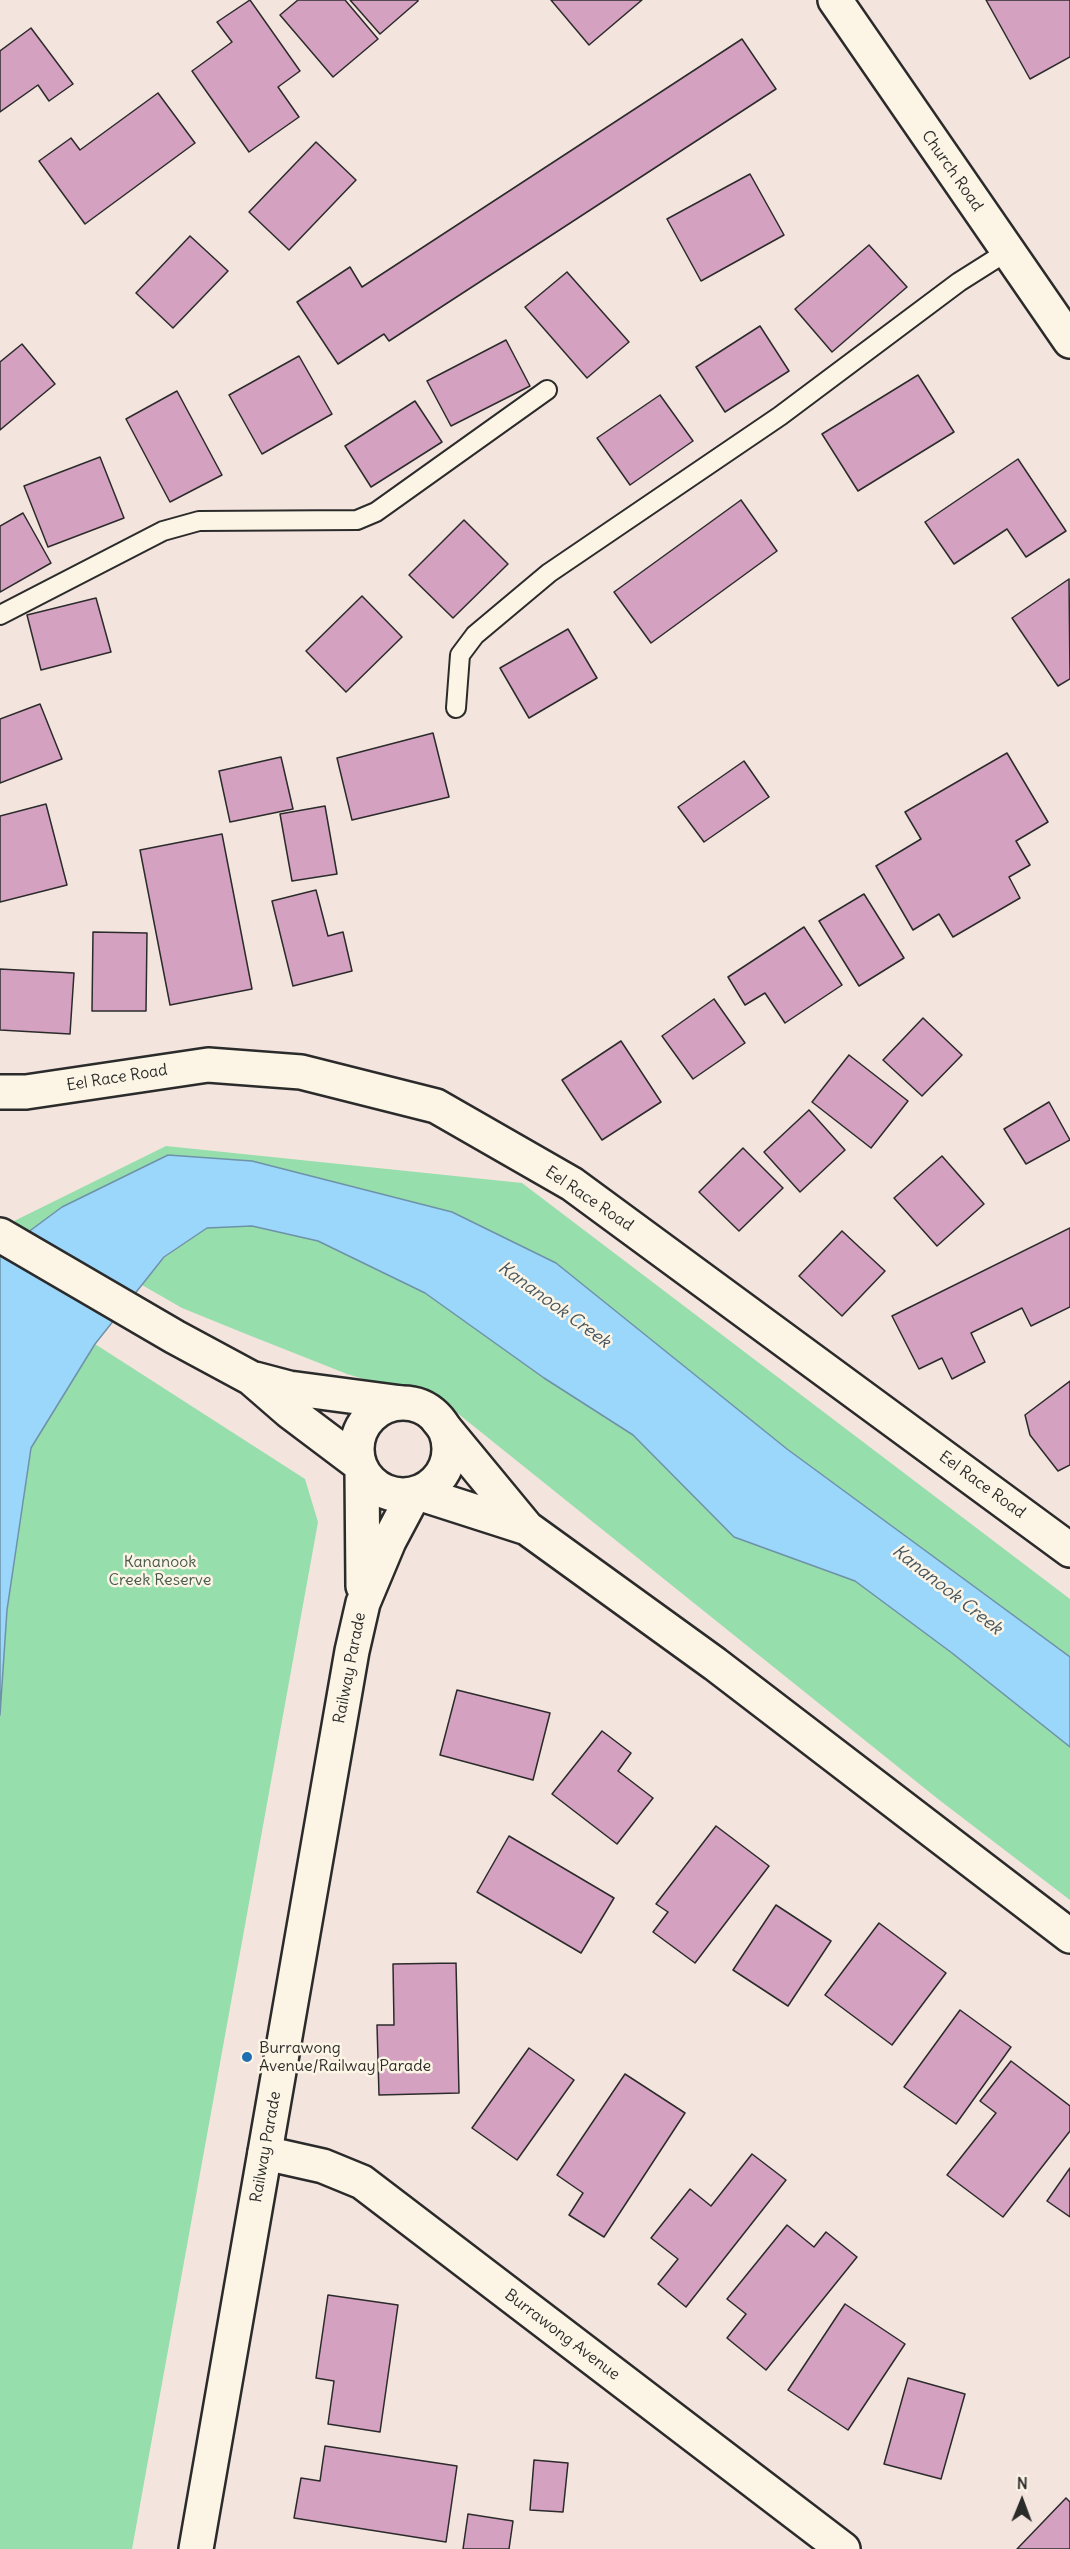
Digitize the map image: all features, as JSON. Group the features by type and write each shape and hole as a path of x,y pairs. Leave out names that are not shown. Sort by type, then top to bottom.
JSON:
{"street":[{"name":"Church Road","path":"835,0 1070,341"},
{"name":"Eel Race Road","path":"9,1095 208,1065 301,1072 436,1106 572,1184 1070,1551"},
{"path":"0,1235 250,1378 360,1466 367,1479 384,1492 404,1496 416,1493 435,1482 441,1474 448,1456 447,1435 436,1419"},
{"path":"250,1378 289,1388 405,1404 428,1410 527,1528 715,1664 1070,1936"},
{"path":"360,1466 359,1434 370,1417 386,1407 405,1404"},
{"name":"Railway Parade","path":"196,2549 363,1603 360,1466"},
{"path":"416,1493 527,1528"},
{"name":"Railway Parade","path":"363,1603 388,1541 416,1493"},
{"name":"Burrawong Avenue","path":"265,2153 323,2166 362,2182 843,2549"}],"lane":[{"path":"456,708 460,655 475,635 549,573 780,416 959,282 1008,251"},
{"path":"0,615 163,531 199,520 357,520 376,512 547,390"}],"green space":[{"path":"166,1146 522,1183 1070,1599 1070,1657 787,1449 556,1263 252,1161 0,1253 0,1228"},
{"path":"251,1226 318,1241 425,1293 544,1378 633,1435 734,1537 855,1581 952,1653 1070,1747 1070,1900 938,1799 446,1404 347,1374 182,1308 142,1285 165,1257 207,1228"},
{"name":"Kananook Creek Reserve","path":"95,1344 305,1479 318,1522 132,2549 0,2549 0,1715 7,1610 31,1448"}],"water":[{"name":"Kananook Creek","path":"168,1155 252,1161 452,1212 556,1263 787,1449 1070,1657 1070,1747 952,1653 855,1581 734,1537 633,1435 544,1378 425,1293 318,1241 252,1226 207,1228 164,1257 95,1344 31,1448 7,1610 0,1715 0,1253 62,1207"}],"building":[{"path":"250,0 300,71 278,87 299,117 249,152 192,71 232,42 217,22"},
{"path":"298,0 345,0 378,39 333,77 280,15"},
{"path":"350,0 418,0 418,1 380,34"},
{"path":"551,0 642,0 589,45"},
{"path":"986,0 1070,0 1070,57 1030,79"},
{"path":"31,28 73,84 49,101 38,85 0,112 0,51"},
{"path":"742,39 776,89 389,341 384,334 338,364 297,302 350,267 362,287"},
{"path":"158,93 195,143 85,224 39,161 71,138 80,150"},
{"path":"316,142 356,180 289,250 249,212"},
{"path":"750,174 784,235 701,281 667,219"},
{"path":"190,236 228,271 173,328 136,293"},
{"path":"869,245 907,287 832,352 795,309"},
{"path":"567,272 629,342 587,378 525,307"},
{"path":"760,326 789,371 725,412 696,367"},
{"path":"506,340 530,386 451,426 427,381"},
{"path":"22,344 55,384 0,430 0,362"},
{"path":"299,356 332,414 262,454 229,395"},
{"path":"918,375 954,432 858,491 822,434"},
{"path":"177,391 222,475 170,502 126,419"},
{"path":"660,395 693,441 630,485 597,438"},
{"path":"415,401 442,442 371,487 345,446"},
{"path":"100,457 124,518 48,547 24,486"},
{"path":"1018,459 1066,531 1026,557 1007,529 954,564 925,522"},
{"path":"741,500 777,551 651,643 614,592"},
{"path":"23,513 51,563 0,592 0,526"},
{"path":"464,520 508,564 453,618 409,575"},
{"path":"1069,579 1070,679 1058,686 1012,618"},
{"path":"362,596 402,637 346,692 306,651"},
{"path":"96,598 111,652 41,670 27,615"},
{"path":"568,629 597,678 529,718 500,668"},
{"path":"40,704 62,759 0,783 0,719"},
{"path":"433,733 449,797 352,820 337,758"},
{"path":"1007,753 1048,822 1016,841 1030,865 1009,877 1020,898 953,937 939,914 913,930 876,866 921,839 905,812"},
{"path":"281,757 293,809 230,822 219,771"},
{"path":"744,761 769,797 704,842 678,807"},
{"path":"46,804 67,885 0,902 0,816"},
{"path":"325,806 337,874 292,881 280,814"},
{"path":"222,834 252,989 170,1005 140,850"},
{"path":"316,890 328,936 343,932 352,971 293,986 272,901"},
{"path":"864,894 904,958 859,986 819,921"},
{"path":"804,927 842,985 785,1023 765,993 745,1005 728,977"},
{"path":"93,932 147,933 146,1011 92,1011"},
{"path":"0,969 74,973 70,1034 0,1030"},
{"path":"714,999 745,1043 693,1079 662,1036"},
{"path":"923,1018 962,1055 922,1096 883,1060"},
{"path":"621,1041 661,1102 602,1140 562,1080"},
{"path":"849,1055 908,1101 871,1148 812,1102"},
{"path":"1049,1102 1070,1140 1026,1164 1004,1129"},
{"path":"809,1110 845,1150 800,1192 764,1152"},
{"path":"743,1148 783,1188 739,1231 699,1192"},
{"path":"942,1156 984,1204 937,1246 894,1198"},
{"path":"1070,1228 1070,1307 1031,1326 1022,1308 971,1333 985,1362 952,1379 942,1358 919,1369 892,1316"},
{"path":"842,1231 885,1271 842,1316 799,1276"},
{"path":"1070,1381 1070,1465 1058,1471 1030,1435 1025,1415"},
{"path":"457,1690 550,1713 533,1780 440,1755"},
{"path":"602,1731 631,1753 618,1771 653,1798 617,1844 552,1794"},
{"path":"716,1826 769,1866 695,1963 653,1932 668,1912 656,1904"},
{"path":"509,1836 614,1898 581,1953 477,1892"},
{"path":"776,1905 831,1941 788,2006 733,1970"},
{"path":"879,1923 946,1973 892,2045 825,1995"},
{"path":"456,1963 459,2093 379,2095 377,2025 394,2025 393,1964"},
{"path":"960,2010 1011,2047 956,2124 904,2087"},
{"path":"529,2048 574,2080 517,2160 472,2128"},
{"path":"1011,2061 1070,2106 1070,2131 1003,2217 947,2175 996,2113 980,2101"},
{"path":"625,2074 685,2113 604,2237 569,2215 583,2193 557,2175"},
{"path":"752,2154 786,2180 686,2307 658,2284 678,2259 651,2238 690,2189 711,2206"},
{"path":"1070,2168 1070,2217 1047,2201"},
{"path":"787,2225 814,2247 826,2232 857,2257 766,2370 727,2338 746,2314 727,2299"},
{"path":"328,2295 398,2305 380,2432 328,2424 334,2381 316,2378"},
{"path":"845,2304 905,2344 848,2430 788,2390"},
{"path":"908,2378 965,2394 941,2479 884,2464"},
{"path":"325,2446 457,2466 446,2542 294,2518 301,2478 320,2481"},
{"path":"534,2460 568,2463 563,2512 530,2510"},
{"path":"1066,2498 1070,2502 1070,2549 1017,2549"},
{"path":"468,2514 513,2521 509,2549 463,2549"}],"place":[{"name":"Burrawong Avenue/Railway Parade","path":"247,2057"}]}
